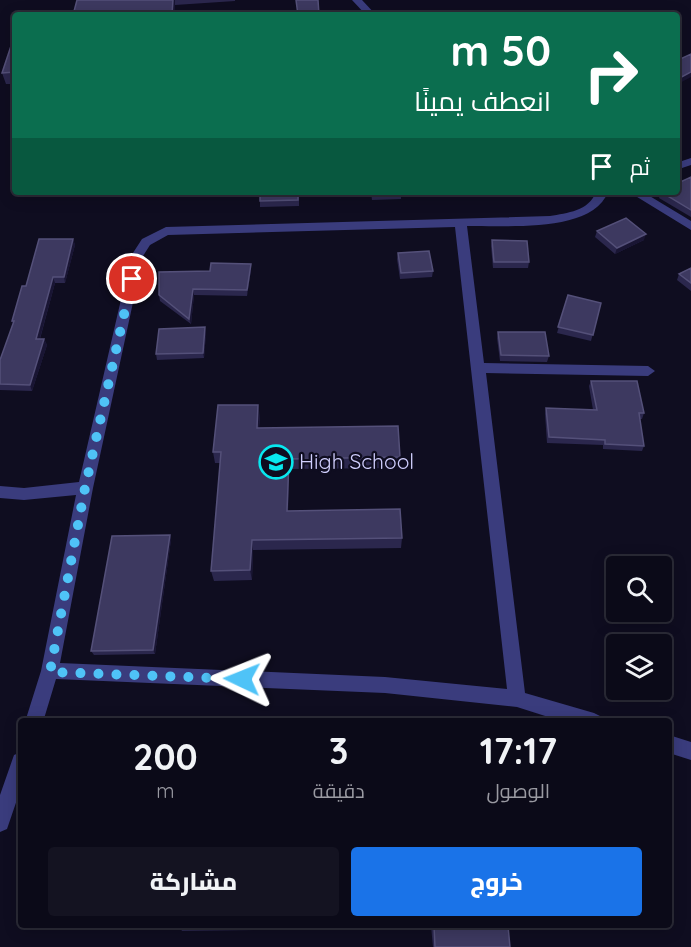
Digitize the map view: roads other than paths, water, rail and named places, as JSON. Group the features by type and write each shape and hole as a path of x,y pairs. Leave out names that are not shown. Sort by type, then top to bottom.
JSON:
{"street":[{"path":"357,0 367,12"},
{"path":"35,718 50,672 85,488 137,256 146,242 166,231 550,220 585,211 596,204 600,195"},
{"path":"640,195 691,226"},
{"path":"461,223 517,699"},
{"path":"477,368 648,371"},
{"path":"0,492 24,494 85,488"},
{"path":"50,672 385,685 517,699 581,718"},
{"path":"672,745 691,752"},
{"path":"0,822 18,770"}],"place":[{"name":"High School","path":"276,462"}]}
